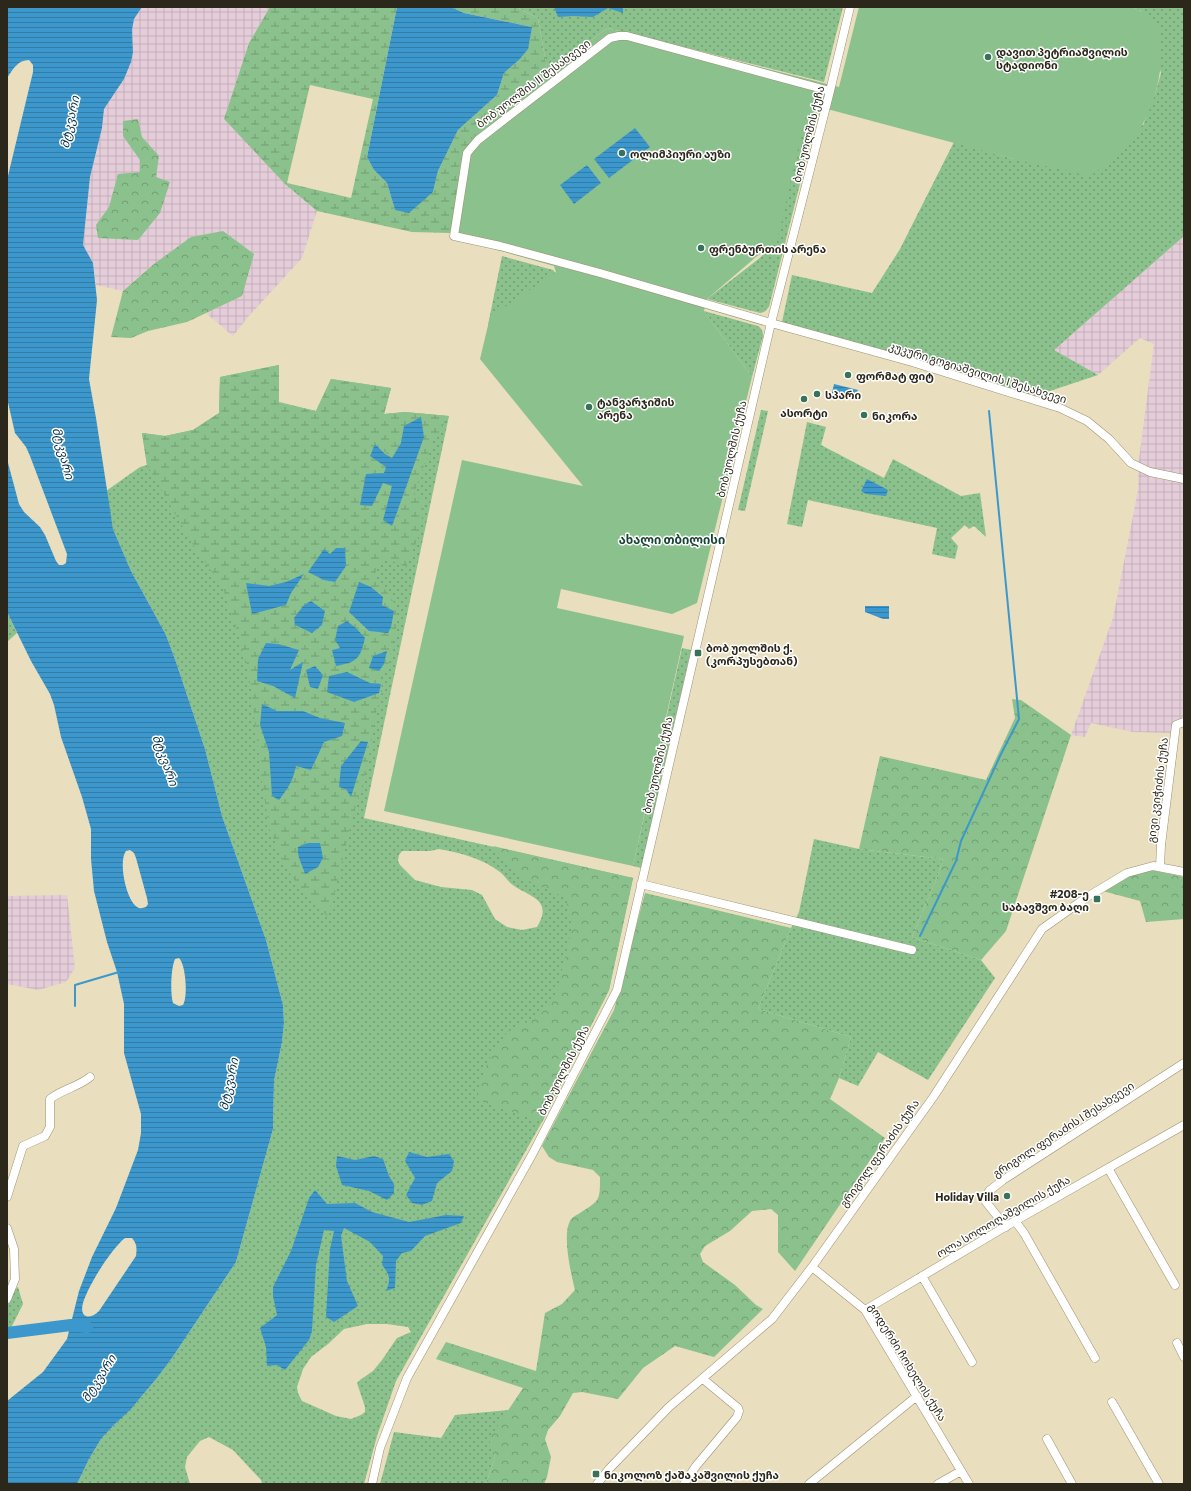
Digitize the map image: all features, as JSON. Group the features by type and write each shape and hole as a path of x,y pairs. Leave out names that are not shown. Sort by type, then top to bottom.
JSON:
{"street":[{"name":"ბობ უოლშის ქუჩა","path":"372,1484 380,1448 407,1378 533,1153 617,990 771,323 850,7"},
{"name":"ბობ უოლშის II შესახვევი","path":"771,323 578,267 500,246 454,236 467,153 482,136 610,38 619,36 628,36 830,91"},
{"name":"კუკური გოგიაშვილის I შესახვევი","path":"771,323 912,362 1060,408 1087,421 1110,439 1131,463 1150,472 1184,479"},
{"name":"გივი კვიჭიძის ქუჩა","path":"1160,867 1161,845 1176,724 1184,722"},
{"name":"გრიგოლ ფერაძის ქუჩა","path":"597,1484 609,1469 669,1407 772,1319 812,1266 934,1096 1042,929 1087,897 1127,873 1154,866 1184,872"},
{"path":"641,884 912,950"},
{"name":"გრიგოლ ფერაძის I შესახვევი","path":"1006,1227 986,1202 989,1191 1003,1180 1184,1063"},
{"path":"7,1197 23,1146 45,1136 50,1127 50,1099 59,1092 83,1083 90,1077"},
{"name":"ოლა სოლოღაშვილის ქუჩა","path":"865,1310 1016,1221 1184,1125"},
{"path":"1108,1168 1176,1285"},
{"path":"1016,1221 1095,1358"},
{"path":"7,1228 14,1250 15,1279 7,1299"},
{"name":"გოდერძი ჩოხელის ქუჩა","path":"812,1266 865,1310 969,1484"},
{"path":"922,1276 972,1362"},
{"path":"1177,1343 1184,1357"},
{"path":"684,1484 696,1466 739,1414 738,1408 703,1379"},
{"path":"809,1484 917,1396"},
{"path":"1112,1402 1159,1484"},
{"path":"1047,1439 1072,1484"},
{"path":"938,1484 961,1471"}],"shaded area":[{"path":"142,7 270,7 249,43 239,76 285,184 317,211 302,258 248,317 233,336 206,313 242,296 154,264 123,291 96,285 93,263 83,245 90,177 102,128 104,109 124,79 133,52 132,30 134,19"},
{"path":"1184,236 1184,723 1172,733 1133,732 1091,723 1085,737 1071,735 1113,618 1138,490 1139,459 1154,344 1140,338 1098,375 1053,350"},
{"path":"67,895 75,968 66,982 38,990 7,984 7,896"}],"green space":[{"path":"270,7 397,7 367,157 374,170 387,183 395,210 433,192 438,171 458,130 497,95 504,73 519,60 532,27 464,13 451,7 516,7 538,18 548,74 507,108 467,153 450,233 412,232 317,211 285,184 224,119 249,43","holes":["310,85 373,99 351,198 287,183"]},
{"path":"516,7 843,7 824,82 607,28 548,74 538,18"},
{"path":"859,7 1132,7 1153,19 1159,29 1161,57 1155,95 1145,119 1128,146 1118,156 1090,176 1014,159 831,110 806,114 777,242 756,257 707,299 704,311 752,377 697,603 672,614 561,589 557,608 684,636 633,866 384,811 462,460 583,486 480,359 490,317 556,272 554,266 462,240 450,233 472,138 548,74 607,28 839,87"},
{"path":"1132,7 1184,7 1184,236 1054,350 1098,375 1035,396 782,322 792,275 872,293 900,249 954,142 1014,159 1143,125 1161,73 1141,11"},
{"path":"818,112 769,307 764,312 760,313 707,299 761,257 772,243 796,115"},
{"path":"138,119 142,137 159,156 156,177 170,182 160,213 138,240 98,238 96,225 109,207 118,174 140,172 140,160 123,136 123,121"},
{"path":"223,231 254,254 242,296 187,322 148,331 131,338 111,337 123,291 154,264 191,237"},
{"path":"502,256 553,270 558,276 488,325"},
{"path":"704,311 758,326 761,329 763,336 752,377"},
{"path":"279,365 279,402 316,411 331,379 391,388 384,414 405,412 449,416 364,818 633,878 609,990 542,1122 396,1381 377,1436 364,1484 262,1484 261,1480 233,1450 209,1437 200,1441 187,1457 185,1467 190,1484 77,1484 101,1439 157,1378 236,1262 273,1129 274,1081 282,1042 284,1023 283,1005 266,940 222,816 205,749 176,662 166,635 131,571 113,529 106,491 140,467 147,465 142,433 165,436 193,430 219,413 220,377","holes":["439,849 463,854 486,863 500,872 511,884 532,896 541,905 543,910 542,918 537,927 522,930 507,927 495,919 482,895 472,890 441,887 415,880 398,861 399,855 402,851 430,851","367,1324 387,1324 408,1327 411,1332 397,1338 373,1371 357,1383 365,1407 365,1412 351,1419 336,1416 302,1401 297,1387 303,1369 311,1357 344,1329"]},
{"path":"279,365 279,403 316,411 331,379 391,388 384,414 405,412 449,416 432,443 414,494 425,503 418,538 406,567 385,558 376,569 375,579 388,593 396,606 397,623 389,663 381,678 382,692 375,717 371,747 363,783 353,815 334,896 327,916 302,891 285,866 270,830 263,791 249,673 223,588 195,548 147,465 142,433 165,436 193,430 219,413 220,377","holes":["404,426 409,480 392,526 384,520 393,486 383,482 372,506 386,467 370,456 375,444 392,458 401,443","304,574 291,593 286,605 247,583 269,586 286,582","359,582 383,597 381,605 349,612","335,641 353,662 335,666 332,650 340,648","278,644 299,650 289,671 303,662 295,698 273,686 257,681","347,672 370,683 381,684 327,692","262,704 277,711 303,711 320,718 345,724 342,736 324,742 311,770 296,766 272,796 269,752 260,725","368,742 351,797 346,789","297,855 318,867 305,874"]},
{"path":"761,410 768,411 745,511 738,510"},
{"path":"807,422 826,427 821,445 884,478 893,459 961,496 980,493 986,537 974,526 969,529 965,525 951,538 958,546 955,559 932,554 937,528 808,500 802,527 787,524"},
{"path":"7,612 17,633 7,642"},
{"path":"682,648 691,650 641,868 633,866"},
{"path":"1012,699 1021,700 1071,735 1006,931 981,960 912,937 938,875 943,859 859,849 880,756 986,780 1015,718"},
{"path":"814,839 859,849 943,859 938,875 912,937 981,960 995,978 928,1080 878,1052 858,1086 839,1078 851,1037 758,1009 799,912"},
{"path":"493,846 633,878 609,990 542,1122 475,1099 488,1061 507,1032 537,1017 555,1000 572,928 566,898 520,877"},
{"path":"1151,870 1184,877 1184,919 1146,922 1140,901 1099,890 1132,874"},
{"path":"645,893 791,928 758,1009 851,1037 839,1078 830,1099 885,1138 795,1271 778,1252 778,1215 771,1209 752,1211 730,1231 705,1246 700,1254 703,1262 735,1285 756,1305 763,1309 714,1357 675,1346 643,1368 618,1399 582,1392 573,1393 560,1416 548,1430 545,1439 551,1457 544,1484 486,1484 495,1457 489,1439 523,1388 436,1359 446,1342 536,1371 545,1313 562,1304 575,1290 568,1255 568,1227 572,1218 592,1205 598,1199 600,1191 600,1177 593,1170 557,1162 549,1157 542,1146 614,1010"},
{"path":"18,1287 23,1304 7,1336 7,1296"},
{"path":"509,1410 490,1439 495,1457 486,1484 380,1484 394,1432 441,1438 455,1415"}],"water":[{"name":"მტკვარი","path":"7,7 142,7 134,19 132,30 133,52 131,62 124,79 104,109 102,128 90,177 83,245 93,263 97,300 89,379 113,529 131,571 166,635 176,662 205,749 222,816 266,940 283,1005 284,1023 282,1042 274,1081 273,1129 236,1262 157,1378 130,1410 101,1439 77,1484 7,1484 7,1401 43,1372 67,1339 79,1291 92,1257 116,1208 138,1150 141,1133 141,1114 124,1053 124,1004 117,972 107,942 94,891 91,859 91,829 82,797 61,737 50,694 31,661 7,612 7,459 19,504 24,512 40,527 59,565 66,563 67,554 30,456 26,447 15,433 7,398 7,180 33,72 33,65 29,60 19,63 11,71 7,78","holes":["130,850 134,853 136,858 147,898 148,904 143,908 138,908 133,903 124,880 124,856 126,851","179,958 183,967 186,981 185,1001 183,1005 179,1006 173,1003 171,993 172,974 175,959","125,1238 132,1238 136,1246 136,1256 99,1311 88,1317 82,1312 83,1303 101,1268 119,1243"]},
{"path":"397,7 451,7 464,13 532,27 528,49 519,60 504,73 497,95 458,130 438,171 433,192 409,213 395,210 387,183 374,170 367,157"},
{"path":"554,7 623,7 623,13 608,8 593,17 558,17"},
{"name":"ოლიმპიური აუზი","path":"635,128 650,147 609,178 594,159"},
{"path":"587,165 601,183 574,204 560,185"},
{"path":"834,384 858,390 856,398 832,393"},
{"path":"421,417 424,437 392,526 383,520 392,486 383,483 372,506 360,505 366,474 384,473 386,467 370,456 375,444 385,454 392,458 401,443 404,426"},
{"path":"867,479 888,490 886,496 866,494 861,491"},
{"path":"336,548 345,548 346,566 335,582 324,580 308,572 324,549 330,554"},
{"path":"304,574 291,593 286,605 252,614 246,583 269,586 286,582"},
{"path":"359,582 371,587 383,597 382,605 394,611 391,627 388,633 369,631 349,612"},
{"path":"311,601 325,611 322,625 312,633 295,625 294,618 304,605"},
{"path":"865,606 889,606 889,619 883,619 865,612"},
{"path":"347,621 365,638 361,651 356,659 336,666 332,650 340,648 335,640 338,626"},
{"path":"266,643 278,644 299,650 290,670 303,662 295,698 273,686 257,681 258,659"},
{"path":"387,651 384,664 379,671 369,668 373,656"},
{"path":"315,666 323,675 318,689 310,687 306,670"},
{"path":"347,672 370,683 381,684 379,693 354,702 327,692 329,676"},
{"path":"262,704 277,711 303,711 320,718 345,723 342,736 324,742 311,770 296,766 290,784 279,800 272,796 269,752 260,725"},
{"path":"361,741 368,742 351,797 346,789 339,787 341,766"},
{"path":"308,843 320,843 323,858 318,867 305,874 299,857 298,847"},
{"path":"409,1152 427,1157 449,1154 454,1161 452,1171 437,1183 432,1201 422,1205 412,1203 406,1195 415,1178 405,1161"},
{"path":"337,1156 355,1160 374,1156 383,1159 389,1176 394,1184 394,1193 387,1200 369,1191 342,1185 336,1166"},
{"path":"315,1190 327,1204 355,1203 372,1212 409,1222 446,1215 464,1216 461,1223 425,1236 411,1251 402,1253 396,1261 395,1288 386,1291 389,1283 389,1277 382,1265 383,1256 370,1242 344,1228 341,1236 347,1281 358,1306 334,1322 326,1317 330,1249 334,1231 324,1230 316,1265 312,1331 309,1340 285,1370 277,1365 267,1366 266,1347 260,1328 277,1315 273,1296 273,1287 291,1251 309,1198"}],"waterway":[{"path":"920,936 956,861 961,841 1001,754 1019,719 989,411"},
{"path":"75,1006 75,985 119,972"},
{"path":"7,1333 71,1325 87,1327"}],"place":[{"name":"დავით პეტრიაშვილის სტადიონი","path":"988,57"},
{"name":"ოლიმპიური აუზი","path":"622,153"},
{"name":"ფრენბურთის არენა","path":"701,248"},
{"name":"ფორმატ ფიტ","path":"848,375"},
{"name":"სპარი","path":"817,394"},
{"name":"ასორტი","path":"804,399"},
{"name":"ტანვარჯიშის არენა","path":"589,407"},
{"name":"ნიკორა","path":"864,415"},
{"name":"ბობ უოლშის ქ. (კორპუსებთან)","path":"698,653"},
{"name":"#208-ე საბავშვო ბაღი","path":"1097,899"},
{"name":"Holiday Villa","path":"1007,1196"},
{"name":"ნიკოლოზ ქაშაკაშვილის ქუჩა","path":"596,1474"}],"district":[{"name":"ახალი თბილისი","path":"672,539"}]}
